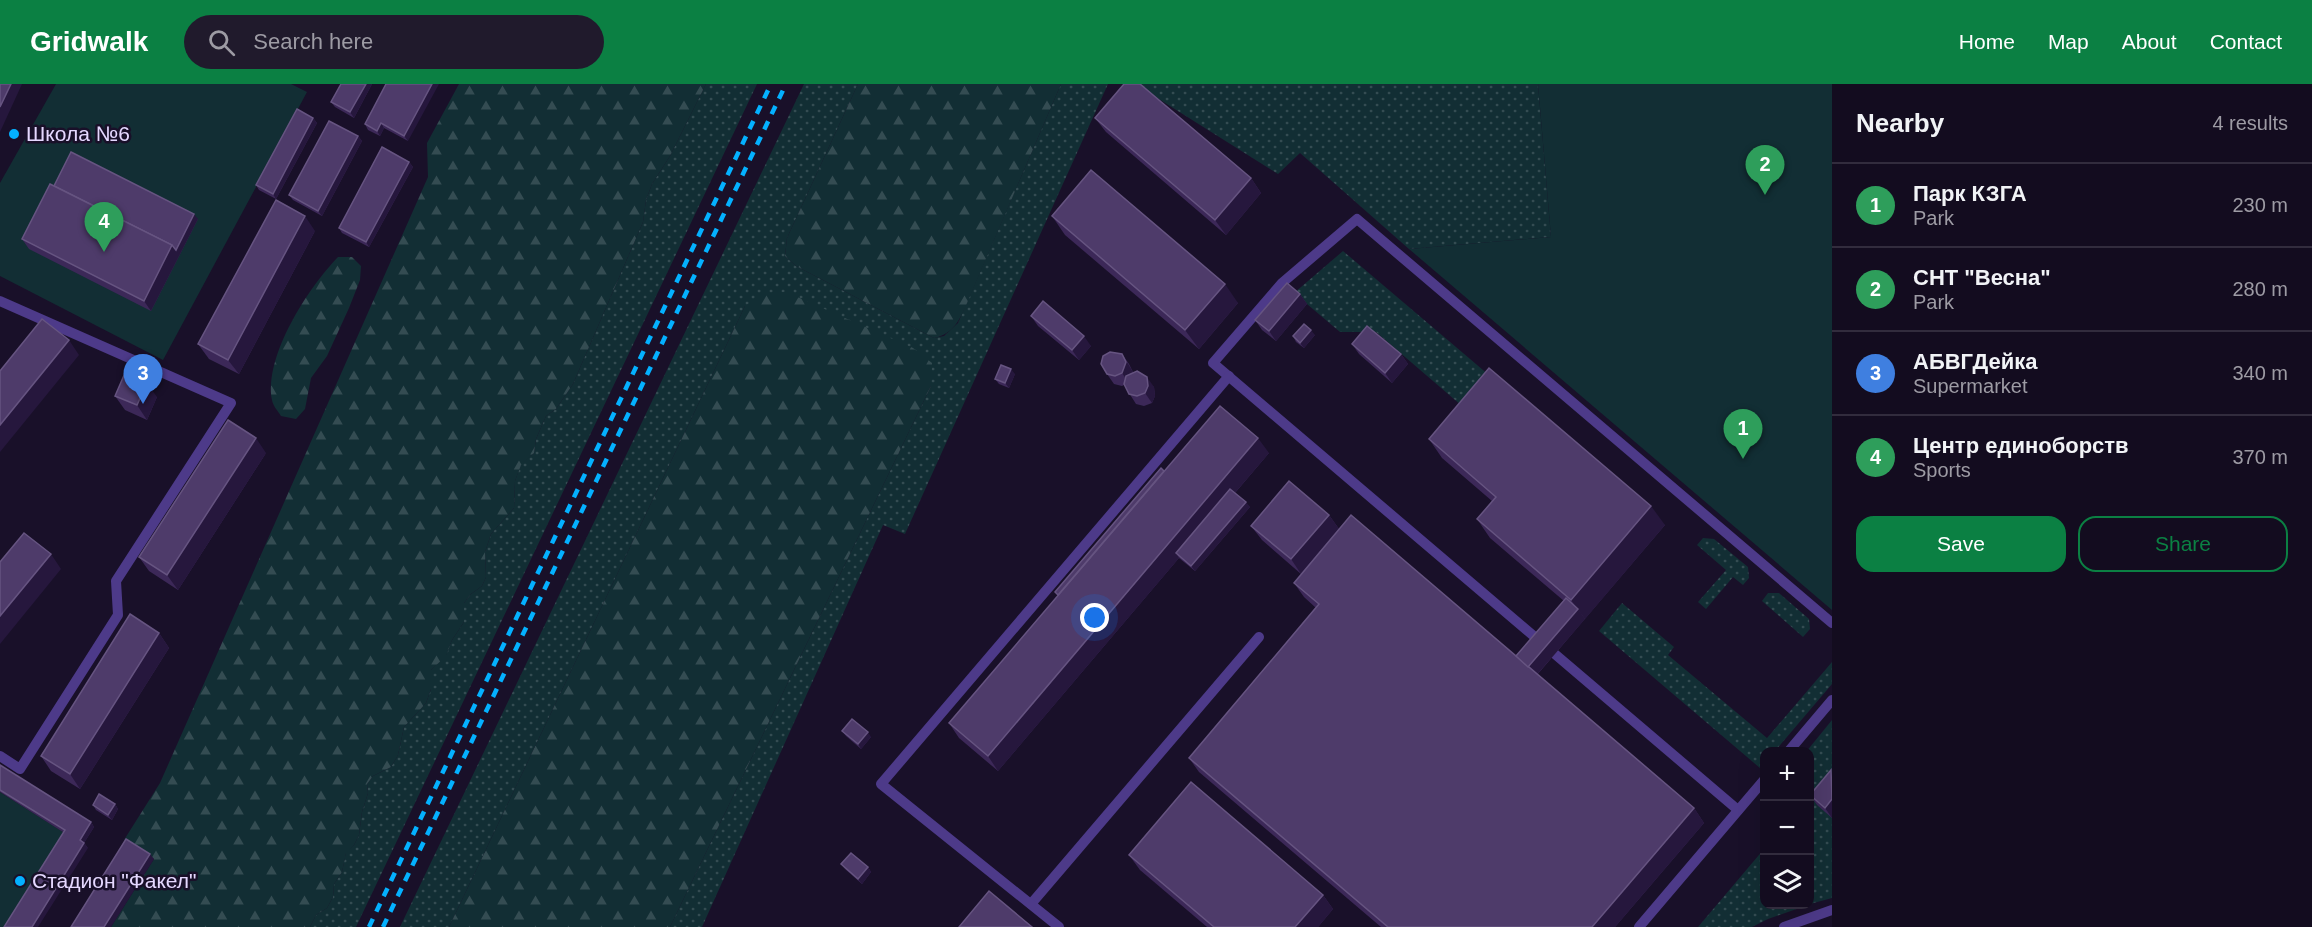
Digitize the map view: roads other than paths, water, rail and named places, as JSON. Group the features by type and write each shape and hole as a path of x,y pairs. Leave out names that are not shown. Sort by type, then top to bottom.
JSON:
{"lane":[{"path":"1738,810 1213,363 1282,283 1357,219 1832,623"},
{"path":"0,301 231,403 116,581 118,615 20,769 0,756"},
{"path":"1059,927 881,784 1229,376"},
{"path":"1031,904 1259,637"},
{"path":"1792,747 1832,700"},
{"path":"1639,927 1760,785"},
{"path":"1784,927 1832,910"}],"railway":[{"path":"369,927 771,84"},
{"path":"383,927 786,84"}],"place":[{"name":"Школа №6","path":"14,134"},
{"name":"СНТ \"Весна\"","path":"1765,195"},
{"name":"Центр единоборств","path":"104,252"},
{"name":"АБВГДейка","path":"143,404"},
{"name":"Парк КЗГА","path":"1743,459"},
{"name":"Стадион \"Факел\"","path":"20,881"}]}
